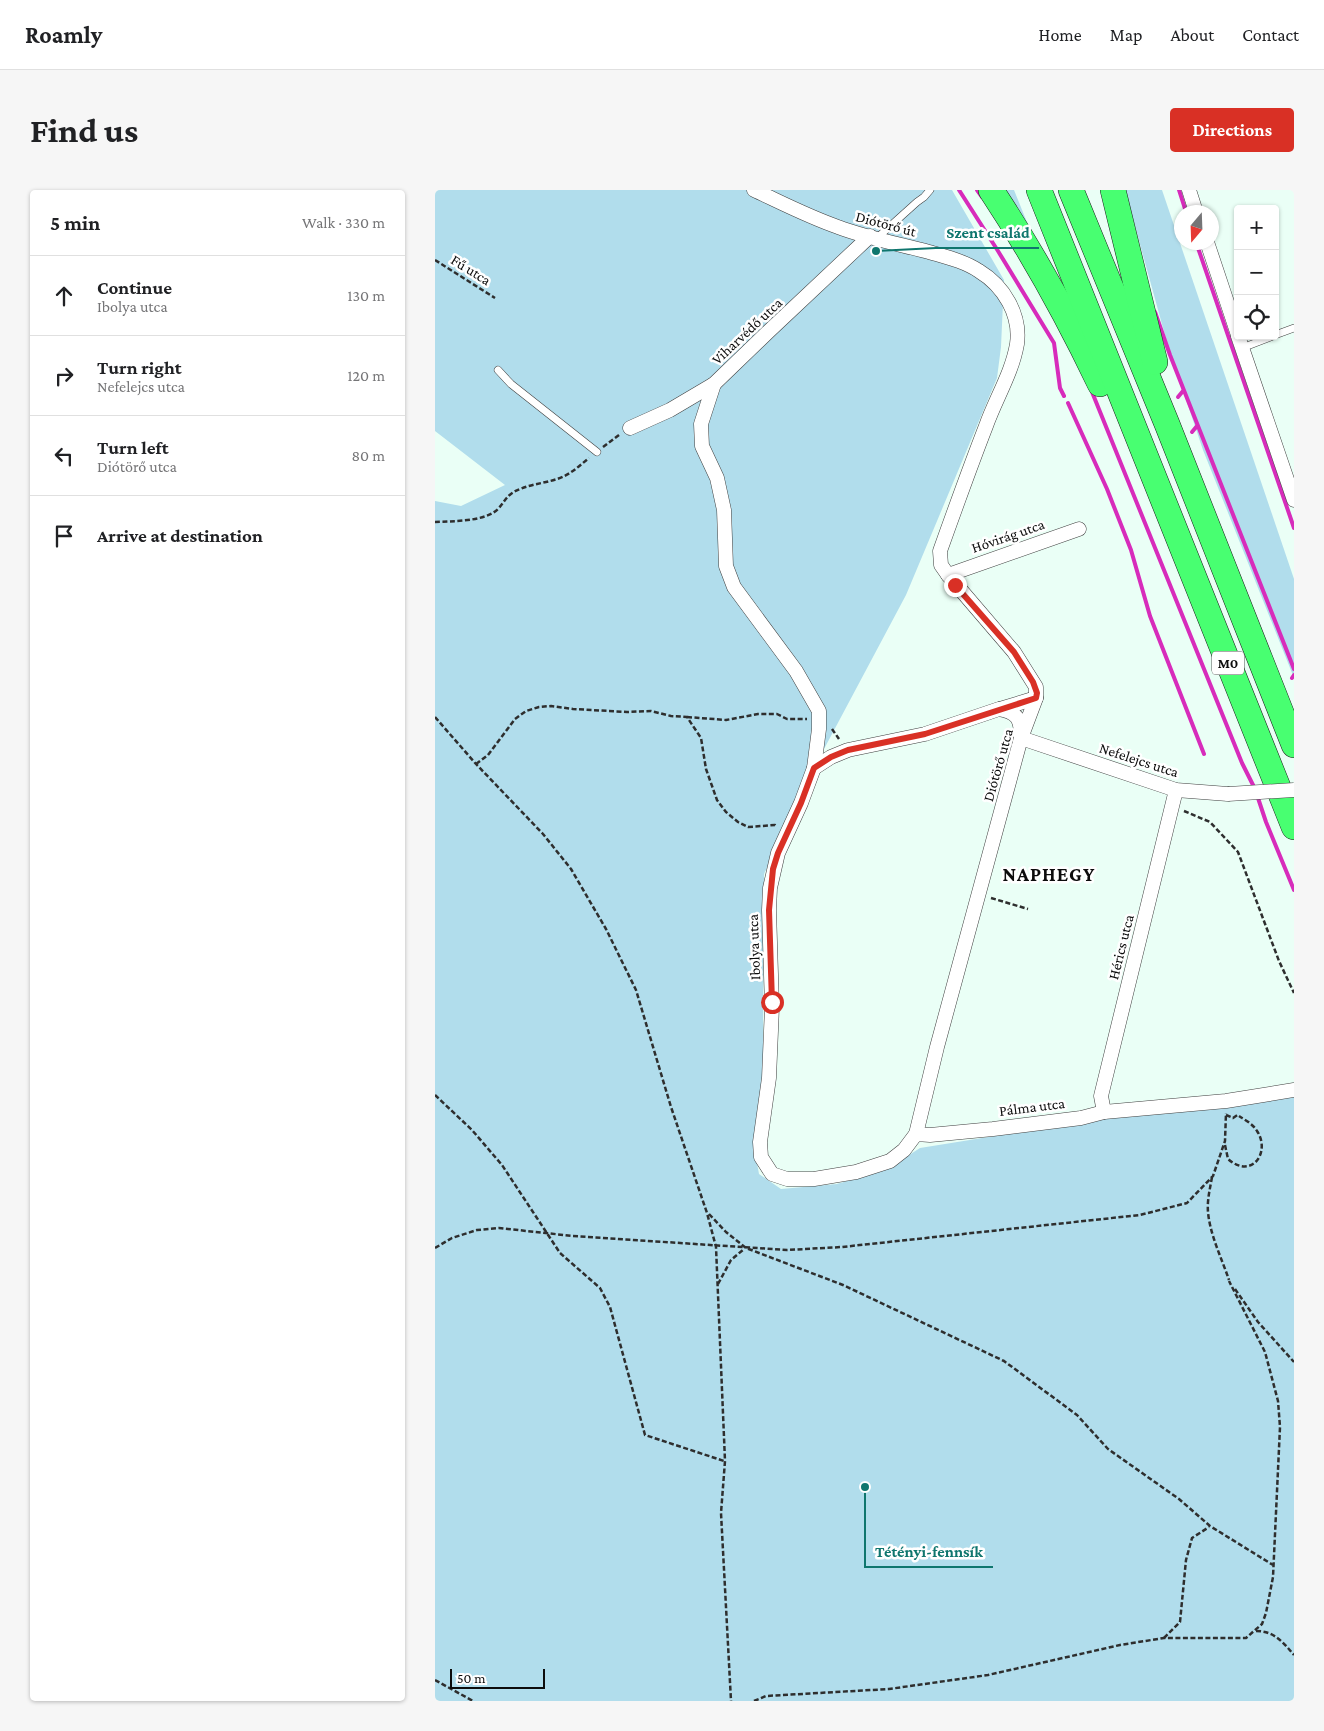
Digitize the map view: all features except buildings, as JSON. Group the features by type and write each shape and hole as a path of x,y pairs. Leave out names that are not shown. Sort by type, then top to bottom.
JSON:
{"highway":[{"path":"991,190 1028,248 1080,342 1102,388 1126,448 1162,497"},
{"name":"M0","path":"1039,190 1294,827"},
{"name":"M0","path":"1071,190 1294,744"},
{"path":"1113,190 1177,452"}],"street":[{"name":"Diótörő út","path":"754,190 839,228 963,262 979,271 1003,292 1014,314 1017,343 1006,380 986,424 940,550 941,564 948,575"},
{"path":"1189,190 1194,205"},
{"name":"Viharvédő utca","path":"630,428 670,410 714,384 769,331 873,237"},
{"path":"1210,250 1234,325"},
{"path":"1239,340 1294,500"},
{"path":"714,384 701,424 703,446 717,478 724,510 726,566 734,587 783,653 806,688 819,711 819,721"},
{"name":"Hóvirág utca","path":"948,575 1079,529"},
{"path":"814,768 831,757 848,750 925,734 1036,698 1037,693 1033,682 1014,652 948,575"},
{"name":"Diótörő utca","path":"915,1134 1021,738 1036,698"},
{"path":"999,709 1008,710 1015,714 1021,723 1021,738"},
{"name":"Ibolya utca","path":"819,721 814,768 801,803 775,861 770,888 772,1007 769,1078 760,1142 761,1157 773,1174 787,1179 814,1179 856,1172 890,1161 904,1150 915,1134"},
{"name":"Nefelejcs utca","path":"1021,738 1176,790 1228,794 1294,790"},
{"name":"Hérics utca","path":"1104,1112 1101,1096 1176,790"},
{"name":"Pálma utca","path":"915,1134 930,1135 1081,1118 1104,1112 1226,1101 1294,1090"}],"lane":[{"path":"873,237 924,197 930,190"},
{"path":"1279,334 1294,328"},
{"path":"498,370 511,384 597,452"}],"path":[{"name":"Fű utca","path":"435,260 495,298"},
{"path":"435,522 487,516 497,510 508,495 535,484 558,479 573,471 630,428"},
{"path":"476,764 488,755 515,719 525,711 539,706 627,712 651,711 671,716 726,720 758,714 777,714 787,719 819,721"},
{"path":"435,717 476,764 543,834 571,869 606,929 635,990 671,1108 707,1212 716,1247 725,1461 721,1513 731,1701"},
{"path":"687,717 701,738 706,769 717,800 726,812 738,822 748,826 775,825 786,834"},
{"path":"1172,805 1209,822 1238,852 1279,961 1294,993"},
{"path":"980,894 1028,909"},
{"path":"435,1095 472,1130 502,1165 559,1253 600,1288 610,1307 645,1435 725,1461"},
{"path":"1226,1101 1225,1141 1228,1158 1241,1167 1248,1167 1259,1158 1262,1149 1261,1140 1257,1131 1248,1121 1239,1116"},
{"path":"754,1701 766,1696 889,1689 988,1675 1120,1645 1163,1638 1246,1638 1263,1624 1273,1577 1280,1427 1278,1401 1265,1352 1229,1281 1212,1232 1208,1213 1213,1176 1225,1141"},
{"path":"435,1248 453,1238 477,1230 499,1228 573,1236 716,1247 787,1250 842,1246 1140,1215 1187,1203 1213,1176"},
{"path":"707,1212 726,1232 746,1248 843,1285 1004,1361 1077,1415 1108,1449 1179,1499 1210,1526 1273,1565"},
{"path":"717,1284 731,1260 737,1253 746,1248"},
{"path":"1229,1281 1258,1322 1294,1362"},
{"path":"1163,1638 1180,1622 1186,1560 1192,1538 1210,1526"},
{"path":"1256,1631 1265,1631 1280,1638 1294,1654"},
{"path":"435,1680 473,1701"}],"shaded area":[{"path":"435,190 952,190 1004,280 1001,347 997,378 906,595 824,749 764,874 763,1039 766,1041 755,1152 759,1174 781,1189 837,1184 889,1168 920,1148 1118,1116 1294,1096 1294,1701 435,1701 435,501 461,506 505,485 435,431"},
{"path":"1001,190 1014,190 1037,247"},
{"path":"1125,190 1162,190 1174,225 1174,250 1182,250 1294,579 1294,678 1203,450 1168,346"}],"waterway":[{"path":"959,190 1054,343 1060,388 1064,396"},
{"path":"977,190 982,197"},
{"path":"1179,190 1184,205"},
{"path":"1199,250 1294,528"},
{"path":"1155,312 1170,355 1294,669"},
{"path":"1178,397 1183,391"},
{"path":"1092,392 1242,763 1255,789 1266,822 1294,890"},
{"path":"1068,403 1107,489 1131,550 1150,616 1204,754"},
{"path":"1192,432 1197,426"}],"place":[{"name":"Szent család","path":"876,251"},
{"name":"Tétényi-fennsík","path":"865,1487"}],"district":[{"name":"NAPHEGY","path":"1049,874"}],"route":[{"path":"772,1002 769,910 773,869 814,768 831,757 848,750 876,746 925,734 1036,698 1036,687 1014,652 955,585"}]}
